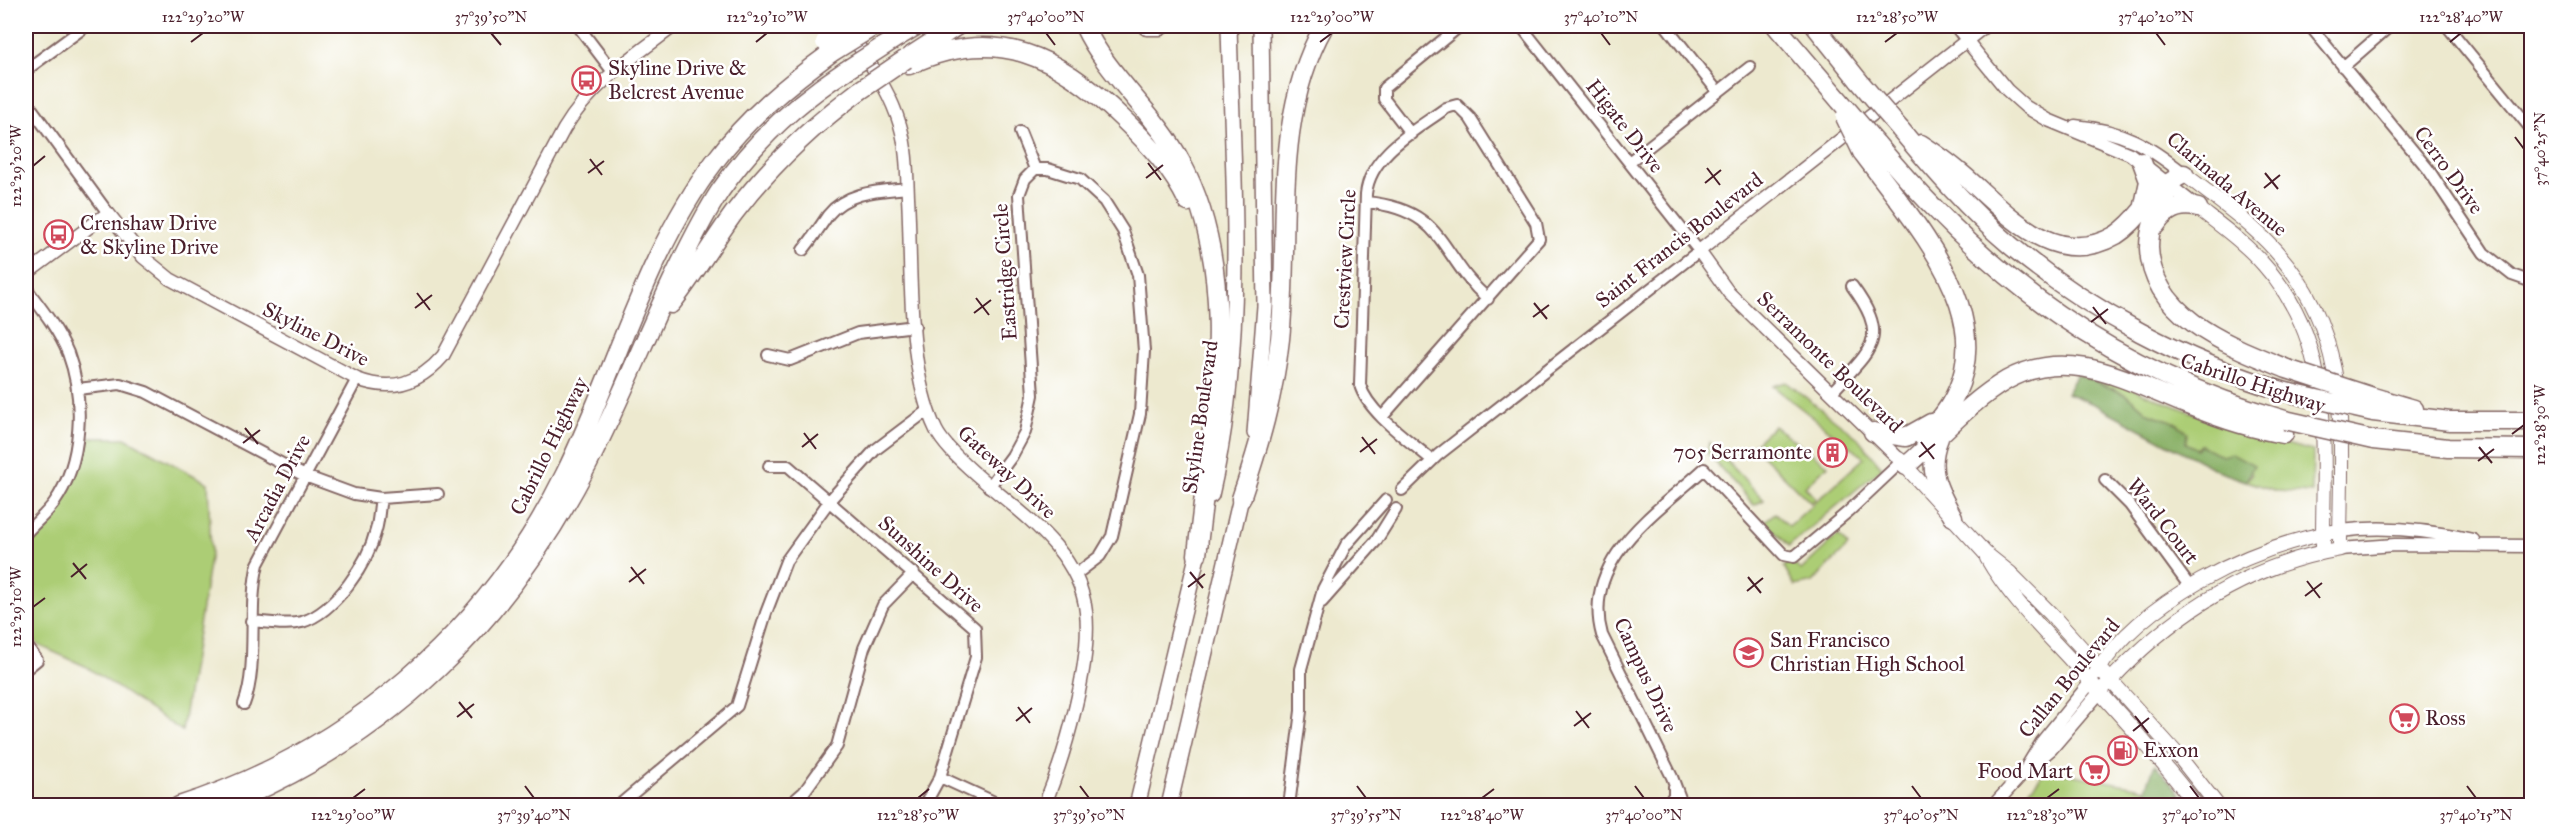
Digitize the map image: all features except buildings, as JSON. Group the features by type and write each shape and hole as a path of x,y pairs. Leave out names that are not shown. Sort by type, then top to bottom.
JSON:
{"highway":[{"path":"828,47 846,26"},
{"path":"828,47 874,26"},
{"name":"Cabrillo Highway","path":"222,806 299,770 370,726 427,681 472,636 513,586 588,464 699,226 732,176 786,116 845,71 916,26"},
{"path":"644,341 735,212 772,168 806,134 860,93 957,26"},
{"path":"1084,26 1107,64 1166,137 1186,171 1209,232 1216,293 1214,396 1197,555"},
{"path":"1147,26 1160,26"},
{"path":"1241,499 1270,410 1277,363 1283,308 1291,118 1305,66 1324,26"},
{"path":"1770,26 1789,42"},
{"path":"1776,26 1839,101 1935,252 1959,297 1966,343 1963,370 1954,394 1935,425 1903,462"},
{"name":"Cabrillo Highway","path":"1815,26 1900,129 1980,218 2025,257 2117,319 2170,347 2217,368 2286,392 2373,405 2450,421 2532,421"},
{"name":"Cabrillo Highway","path":"179,806 274,767 353,721 418,670 482,604 519,553 566,473 665,243 722,146 760,98 828,47"},
{"path":"907,62 943,52 994,48 1039,58 1076,77 1141,137 1177,182 1198,224 1216,293"},
{"path":"1900,129 1962,174 2015,221 2042,238 2064,245 2084,245 2107,239 2128,226 2175,182"},
{"name":"Cabrillo Highway","path":"1869,148 1966,242 2012,282 2079,330 2132,361 2187,388 2285,427 2448,448 2532,448"},
{"path":"2128,226 2141,210 2149,191 2148,176 2142,162"},
{"path":"2175,182 2154,217 2150,234 2150,249 2156,281 2177,309 2226,341 2373,405"},
{"path":"2150,249 2154,229 2163,216 2178,207 2198,208"},
{"path":"1903,462 1939,438 1983,397 2009,379 2039,368 2068,365 2105,371 2230,421 2285,427"},
{"path":"1873,432 1898,437 1913,435 1935,419 1954,394"},
{"path":"1939,438 1933,453 1932,468 1936,484 1953,518"}],"main road":[{"name":"Skyline Boulevard","path":"1137,806 1223,437 1233,348 1235,282 1229,26"},
{"path":"1169,806 1241,499 1254,434 1264,337 1261,26"},
{"name":"Clarinada Avenue","path":"2175,182 2277,252 2300,282 2320,319 2331,348 2340,397 2340,549"},
{"name":"Clarinada Avenue","path":"2198,208 2250,250 2271,273 2294,306 2307,334 2316,364 2321,397 2323,552"},
{"name":"Serramonte Boulevard","path":"1903,462 1985,553 2040,602 2100,667 2178,754 2218,806"},
{"name":"Callan Boulevard","path":"2095,688 2100,667 2133,632 2190,587 2251,556 2340,531"},
{"name":"Callan Boulevard","path":"2095,688 2111,680 2156,635 2208,597 2257,573 2323,552 2340,549"},
{"name":"Serramonte Boulevard","path":"1985,553 2008,589 2197,806"}],"street":[{"path":"26,70 86,26"},
{"path":"578,26 612,72"},
{"name":"Skyline Drive","path":"26,101 108,213 143,256 170,279 357,379 381,386 405,384 427,373 443,356 564,129 590,92 612,72 674,26"},
{"name":"Gateway Drive","path":"846,26 888,92 901,127 908,188 917,375 937,432 956,456 1057,546 1075,575 1086,611 1086,660 1055,778 1044,806"},
{"path":"1411,134 1384,99 1383,90 1390,81 1460,26"},
{"name":"Higate Drive","path":"1521,26 1698,250"},
{"path":"1666,26 1718,92"},
{"name":"Clarinada Avenue","path":"1955,26 2014,98 2031,111 2122,150 2175,182"},
{"name":"Saint Francis Boulevard","path":"1402,490 1432,460 1985,26"},
{"name":"Cerro Drive","path":"2310,26 2427,169 2484,253 2512,275 2532,282"},
{"path":"2343,67 2390,26"},
{"path":"2447,26 2532,130"},
{"path":"1629,162 1750,67"},
{"name":"Crestview Circle","path":"1383,416 1537,245 1540,236 1538,226 1461,106 1450,106 1411,134 1375,165 1368,181 1366,202 1360,379 1365,397 1383,416 1432,460"},
{"name":"Clarinada Avenue","path":"2058,124 2098,128 2130,137 2151,148 2175,182 2198,208"},
{"path":"1020,132 1035,169 1048,169 1080,179 1104,201 1123,231 1138,275 1144,351 1140,414 1112,536 1100,556 1075,575"},
{"name":"Eastridge Circle","path":"989,487 1012,456 1025,432 1033,395 1019,195 1025,179 1035,169"},
{"path":"803,250 830,213 844,201 863,193 908,188"},
{"path":"1366,202 1402,209 1429,225 1444,242 1471,282 1488,299"},
{"path":"26,274 108,213"},
{"name":"Serramonte Boulevard","path":"1698,250 1728,291 1833,391 1903,462"},
{"path":"1833,391 1866,354 1873,340 1871,314 1852,286"},
{"path":"26,288 48,318 67,352 78,389 76,451 69,471 54,502 26,533"},
{"path":"768,355 790,360 858,333 915,326"},
{"name":"Arcadia Drive","path":"244,704 250,687 252,589 258,564 357,379"},
{"path":"78,389 120,384 146,392 305,476 354,494 381,498 438,494"},
{"path":"618,806 737,706 766,613 786,561 830,500 875,450 928,410"},
{"name":"Campus Drive","path":"1683,806 1672,777 1600,629 1599,590 1604,574 1617,552 1632,535 1704,469 1784,555 1794,557 1850,511 1903,462"},
{"name":"Sunshine Drive","path":"769,466 788,466 830,500 975,628 976,657 940,777 924,806"},
{"name":"Ward Court","path":"2105,480 2130,505 2190,587"},
{"path":"251,621 302,622 318,615 338,600 366,554 376,531 381,498"},
{"path":"1288,806 1301,711 1301,669 1323,589 1335,562 1386,500"},
{"path":"1314,618 1330,591 1385,530 1396,508"},
{"name":"Callan Boulevard","path":"2340,531 2383,528 2425,530 2491,544"},
{"name":"Callan Boulevard","path":"2340,549 2384,545 2532,546"},
{"path":"788,806 804,792 837,746 864,648 884,605 914,573"},
{"path":"26,645 37,660 26,669"},
{"name":"Callan Boulevard","path":"1993,806 2023,773 2042,742 2095,688"},
{"path":"940,777 1003,806"},
{"path":"1667,806 1674,790 1672,777"}],"green space":[{"path":"2077,374 2127,395 2148,413 2177,423 2187,433 2186,443 2197,449 2201,445 2222,456 2232,453 2254,465 2246,481 2220,472 2096,405 2067,393"},
{"path":"2100,376 2249,435 2313,451 2312,493 2277,491 2246,481 2252,474 2201,445 2197,450 2186,443 2177,423 2148,413 2127,395 2088,378"},
{"path":"1786,382 1858,438 1882,468 1789,546 1765,521 1775,513 1789,526 1864,458 1773,386"},
{"path":"1774,426 1828,465 1805,487 1816,499 1811,503 1753,446"},
{"path":"86,438 125,438 208,483 211,552 182,731 85,666 38,645 26,628 26,546 38,535 57,510 71,483"},
{"path":"1709,442 1764,500 1754,505 1707,453"},
{"path":"1838,535 1848,546 1813,582 1795,586 1784,567 1790,562 1801,570"},
{"path":"2155,764 2189,805 2150,805 2146,789"},
{"path":"2058,772 2146,789 2150,805 2016,806 2044,773"}],"place":[{"name":"Skyline Drive & Belcrest Avenue","path":"587,80"},
{"name":"Crenshaw Drive & Skyline Drive","path":"59,235"},
{"name":"705 Serramonte","path":"1833,452"},
{"name":"San Francisco Christian High School","path":"1749,652"},
{"name":"Ross","path":"2404,718"},
{"name":"Exxon","path":"2122,750"},
{"name":"Food Mart","path":"2094,771"}]}
